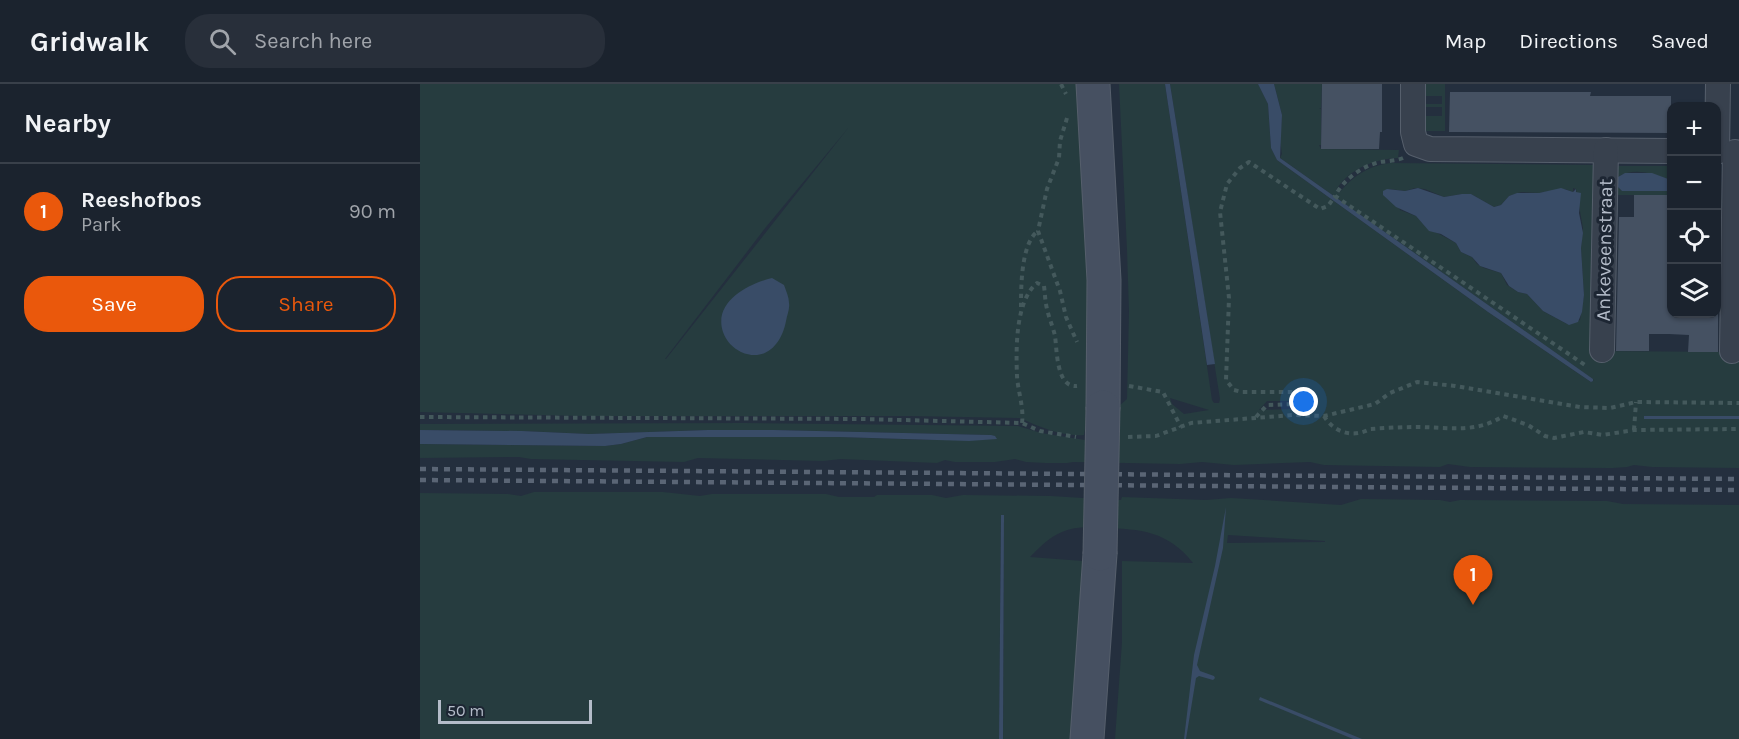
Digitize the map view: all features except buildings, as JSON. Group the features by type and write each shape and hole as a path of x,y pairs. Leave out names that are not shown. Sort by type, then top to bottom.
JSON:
{"main road":[{"path":"1081,92 1104,280 1113,396 1087,739"}],"street":[{"path":"1413,84 1413,132 1416,144"},
{"path":"1718,84 1727,152 1732,351"},
{"name":"Ankeveenstraat","path":"1416,144 1430,149 1667,151"},
{"name":"Ankeveenstraat","path":"1602,350 1606,150"}],"path":[{"path":"1061,84 1081,92"},
{"path":"1068,113 1060,141 1059,158 1047,189 1038,231 1060,291 1066,317 1077,343"},
{"path":"1255,418 1268,405 1297,405 1297,392 1242,392 1234,390 1226,380 1229,298 1220,212 1227,184 1240,168 1249,162 1320,209 1328,206 1352,175 1377,162 1401,160 1416,144"},
{"path":"1335,196 1586,366 1602,350"},
{"path":"1022,423 1023,414 1017,376 1023,268 1032,236 1038,231"},
{"path":"1020,308 1031,288 1037,283 1044,286 1047,311 1055,337 1057,362 1067,383 1073,387 1080,384"},
{"path":"1122,437 1156,436 1191,423 1293,415 1324,416 1375,404 1390,393 1417,382 1455,386 1580,407 1610,408 1636,402 1739,403"},
{"path":"1113,396 1163,392 1181,427"},
{"path":"1634,430 1636,402"},
{"path":"1324,416 1335,429 1352,434 1382,428 1470,428 1492,423 1503,416 1554,438 1584,432 1603,435 1634,430 1739,429"},
{"path":"420,417 850,419 1022,423 1040,431 1077,438"}],"green space":[{"path":"420,84 1082,84 1093,384 1084,435 1060,433 1020,418 582,416 420,412","holes":["849,127 666,359 766,227"]},
{"path":"1109,84 1118,251 1119,406 1127,399 1129,311 1119,84 1165,84 1214,403 1219,403 1220,399 1170,84 1258,84 1268,104 1271,148 1277,160 1488,312 1591,382 1594,380 1280,158 1282,154 1280,141 1282,115 1274,84 1322,84 1321,108 1319,109 1321,109 1321,145 1319,145 1321,149 1399,150 1398,158 1371,163 1348,176 1336,190 1339,193 1362,173 1390,163 1593,165 1595,169 1596,324 1590,324 1590,351 1739,352 1739,416 1647,416 1644,419 1739,419 1739,468 1634,465 1612,468 1470,467 1448,464 1440,467 1324,465 1310,462 1234,465 1202,462 1180,464 1046,463 1015,459 995,462 945,460 937,463 841,459 823,461 698,458 684,462 519,457 420,458 420,444 605,446 647,437 839,437 930,440 991,435 774,430 589,434 420,430 420,424 744,423 1018,426 1041,433 1085,440 1087,431 1119,431","holes":["1415,188 1425,189 1444,197 1471,194 1494,207 1501,205 1509,196 1521,192 1539,193 1565,189 1573,192 1573,188 1576,189 1583,228 1581,248 1584,295 1580,320 1567,324 1543,311 1527,294 1518,292 1507,285 1501,273 1477,264 1472,257 1461,252 1456,243 1426,227 1416,216 1400,210 1389,189 1405,191","1170,398 1209,410 1184,414 1172,404","1267,401 1291,401 1291,409 1259,410"]},
{"path":"1423,84 1445,84 1445,131 1425,131 1423,116 1442,116 1442,107 1423,107 1423,104 1442,104 1442,96 1423,96"},
{"path":"1617,166 1667,166 1667,179 1645,172 1631,172 1618,177 1618,187 1622,191 1667,191 1667,195 1612,195"},
{"path":"534,492 663,492 700,496 712,494 826,494 839,497 932,495 946,498 963,495 1051,496 1114,500 1121,500 1122,497 1206,500 1231,498 1341,505 1361,499 1450,502 1460,500 1607,501 1623,504 1739,505 1739,739 1115,739 1122,642 1122,561 1193,563 1174,544 1153,534 1130,529 1087,527 1057,534 1030,557 1083,561 1078,739 1003,739 1004,515 1001,516 999,739 420,739 420,493 521,496","holes":["1228,535 1325,542 1227,543"]}],"water":[{"path":"1165,84 1170,84 1215,364 1207,365"},
{"path":"1258,84 1274,84 1282,115 1280,158 1593,381 1591,382 1488,312 1277,160 1271,148 1268,104"},
{"path":"1625,173 1652,173 1667,179 1667,191 1622,191 1618,187 1618,177"},
{"path":"1418,188 1444,197 1471,194 1494,207 1501,205 1509,196 1517,193 1539,193 1561,188 1573,192 1576,189 1576,192 1581,193 1579,213 1583,233 1581,248 1584,295 1578,322 1569,325 1543,311 1527,294 1518,292 1509,286 1501,273 1480,266 1472,257 1461,252 1456,243 1441,234 1429,231 1416,216 1396,207 1383,195 1383,191 1387,189 1405,191"},
{"path":"772,278 784,285 789,301 781,337 765,353 750,355 741,352 730,344 724,335 721,321 723,312 728,303 743,290"},
{"path":"1644,416 1739,416 1739,419 1644,419"},
{"path":"420,430 589,434 774,430 991,435 997,439 969,441 838,437 647,437 605,446 420,444"},
{"path":"1226,507 1223,548 1197,665 1200,671 1215,678 1213,680 1199,676 1196,678 1186,739 1184,739 1194,655"},
{"path":"1001,515 1004,515 1003,739 999,739"},
{"path":"1260,697 1362,739 1353,739 1259,700"}],"railway":[{"path":"420,469 1739,479"},
{"path":"420,480 1739,490"}],"place":[{"name":"Reeshofbos","path":"1473,605"}]}
